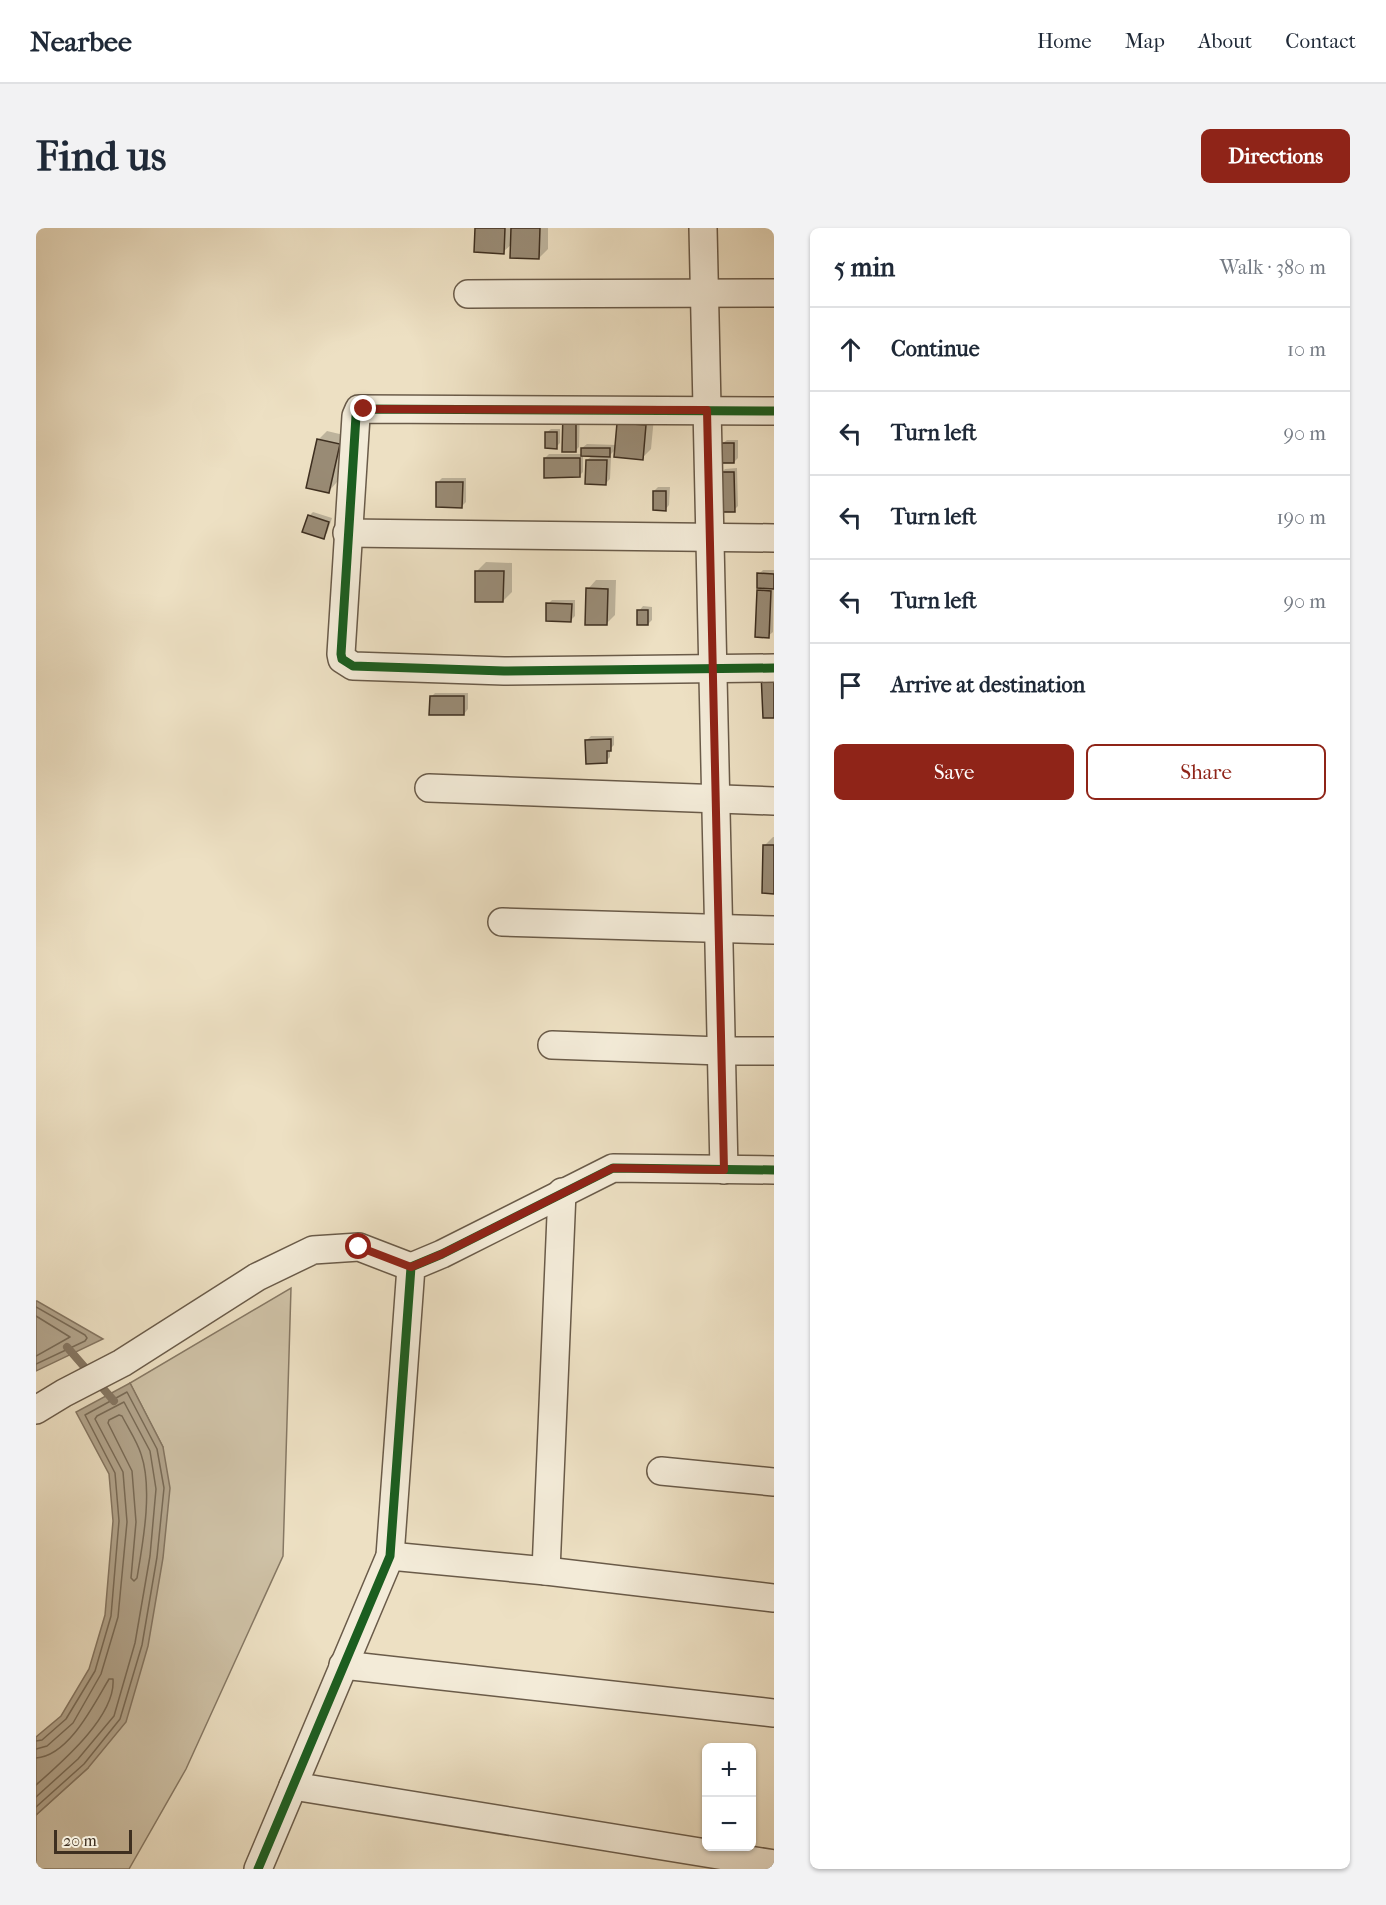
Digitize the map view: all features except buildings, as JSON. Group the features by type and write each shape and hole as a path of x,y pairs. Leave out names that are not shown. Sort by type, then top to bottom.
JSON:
{"street":[{"path":"703,228 724,1170"},
{"path":"468,294 774,293"},
{"path":"774,411 359,409 356,416 347,533 341,654 342,659 353,666 504,670 774,668"},
{"path":"347,533 774,538"},
{"path":"429,788 774,801"},
{"path":"502,922 774,930"},
{"path":"552,1045 774,1051"},
{"path":"36,1410 122,1363 257,1277 313,1250 359,1247 411,1267 442,1254 613,1168 774,1170"},
{"path":"546,1571 562,1192"},
{"path":"258,1869 390,1556 411,1267"},
{"path":"661,1471 774,1482"},
{"path":"390,1556 546,1571 774,1598"},
{"path":"344,1665 774,1713"},
{"path":"293,1786 774,1864"}],"shaded area":[{"path":"291,1288 283,1556 186,1769 129,1869 36,1869 36,1815 88,1768 163,1447 130,1383"}],"water":[{"path":"37,1301 103,1339 36,1371"},
{"path":"130,1383 163,1447 170,1488 163,1558 148,1646 126,1722 88,1768 36,1815 36,1737 61,1716 89,1669 105,1615 113,1521 109,1474 76,1412"}],"waterway":[{"path":"67,1347 114,1401"}],"cycle path":[{"path":"774,411 359,409 356,416 341,654 342,659 353,666 504,671 774,668"},
{"path":"258,1869 390,1556 411,1267 442,1254 613,1168 774,1170"}],"route":[{"path":"359,1247 411,1267 442,1254 613,1168 724,1170 707,410 364,409"}]}
